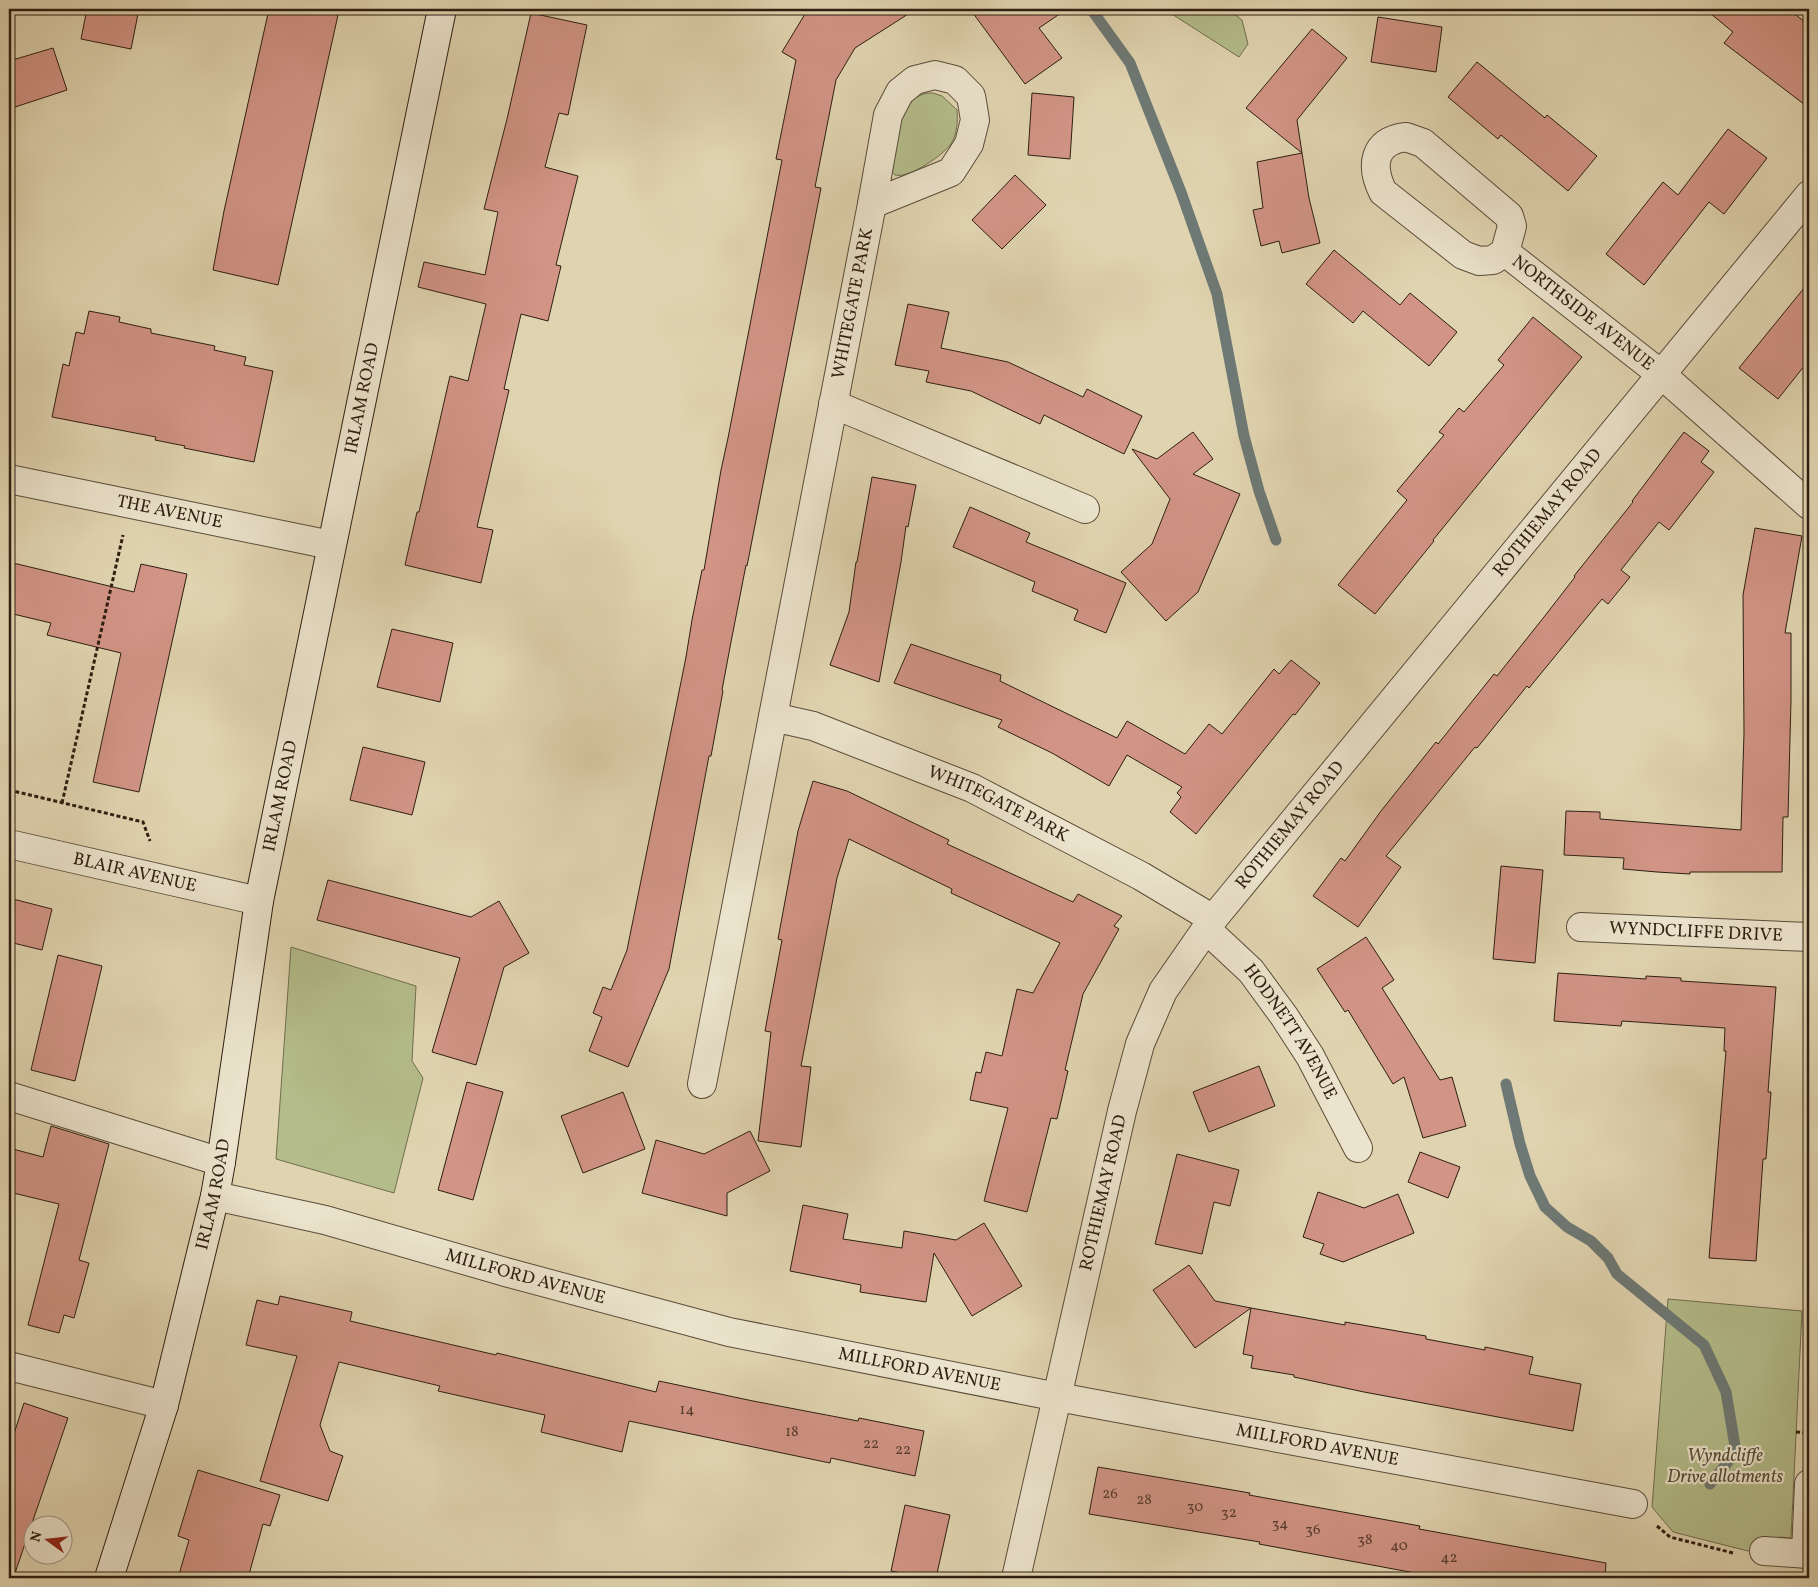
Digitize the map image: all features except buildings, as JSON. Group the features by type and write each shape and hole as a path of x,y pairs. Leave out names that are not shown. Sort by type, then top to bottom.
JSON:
{"street":[{"name":"IRLAM ROAD","path":"109,1578 164,1405 215,1196 260,901 331,545 442,9"},
{"name":"WHITEGATE PARK","path":"702,1084 888,114 900,92 915,80 935,75 955,80 971,96 975,120 969,144 951,172 872,204"},
{"name":"NORTHSIDE AVENUE","path":"1406,137 1423,143 1509,216 1512,226 1505,252 1494,260 1479,261 1463,255 1383,192 1376,178 1375,168 1378,156 1384,145 1394,138 1406,137"},
{"name":"ROTHIEMAY ROAD","path":"1016,1578 1122,1111 1140,1044 1163,991 1209,924 1809,195"},
{"name":"NORTHSIDE AVENUE","path":"1505,252 1662,375"},
{"path":"1662,375 1809,505"},
{"name":"WHITEGATE PARK","path":"833,404 1085,508"},
{"name":"THE AVENUE","path":"9,479 331,545"},
{"name":"WHITEGATE PARK","path":"773,717 813,726 972,788 1141,876 1209,924"},
{"name":"BLAIR AVENUE","path":"9,844 260,901"},
{"name":"HODNETT AVENUE","path":"1209,924 1251,971 1284,1016 1310,1056 1358,1148"},
{"name":"WYNDCLIFFE DRIVE","path":"1581,927 1809,937"},
{"path":"9,1096 221,1162"},
{"name":"MILLFORD AVENUE","path":"215,1196 326,1220 509,1273 729,1332 1058,1397 1633,1504"},
{"path":"9,1366 164,1405"},
{"path":"1764,1551 1808,1554 1809,1484"}],"path":[{"path":"62,803 130,504"},
{"path":"9,790 143,822 165,879"},
{"path":"1796,1432 1809,1433"},
{"path":"1633,1504 1670,1537 1749,1557 1764,1551"}],"green space":[{"path":"1164,9 1228,9 1242,20 1248,44 1239,57"},
{"path":"933,93 942,96 957,110 955,136 947,149 933,160 917,170 895,175 892,172 892,167 897,137 899,126 907,107 913,100 923,94"},
{"path":"291,947 416,986 412,1061 423,1078 394,1193 276,1159"},
{"name":"Wyndcliffe Drive allotments","path":"1668,1299 1802,1311 1791,1538 1780,1537 1748,1551 1673,1532 1652,1507"}],"waterway":[{"path":"1091,9 1130,63 1181,192 1217,294 1244,436 1259,491 1276,540"},
{"path":"1506,1084 1520,1144 1530,1176 1545,1207 1567,1227 1591,1241 1608,1258 1617,1274 1704,1345 1726,1392 1736,1452 1710,1484"}]}
